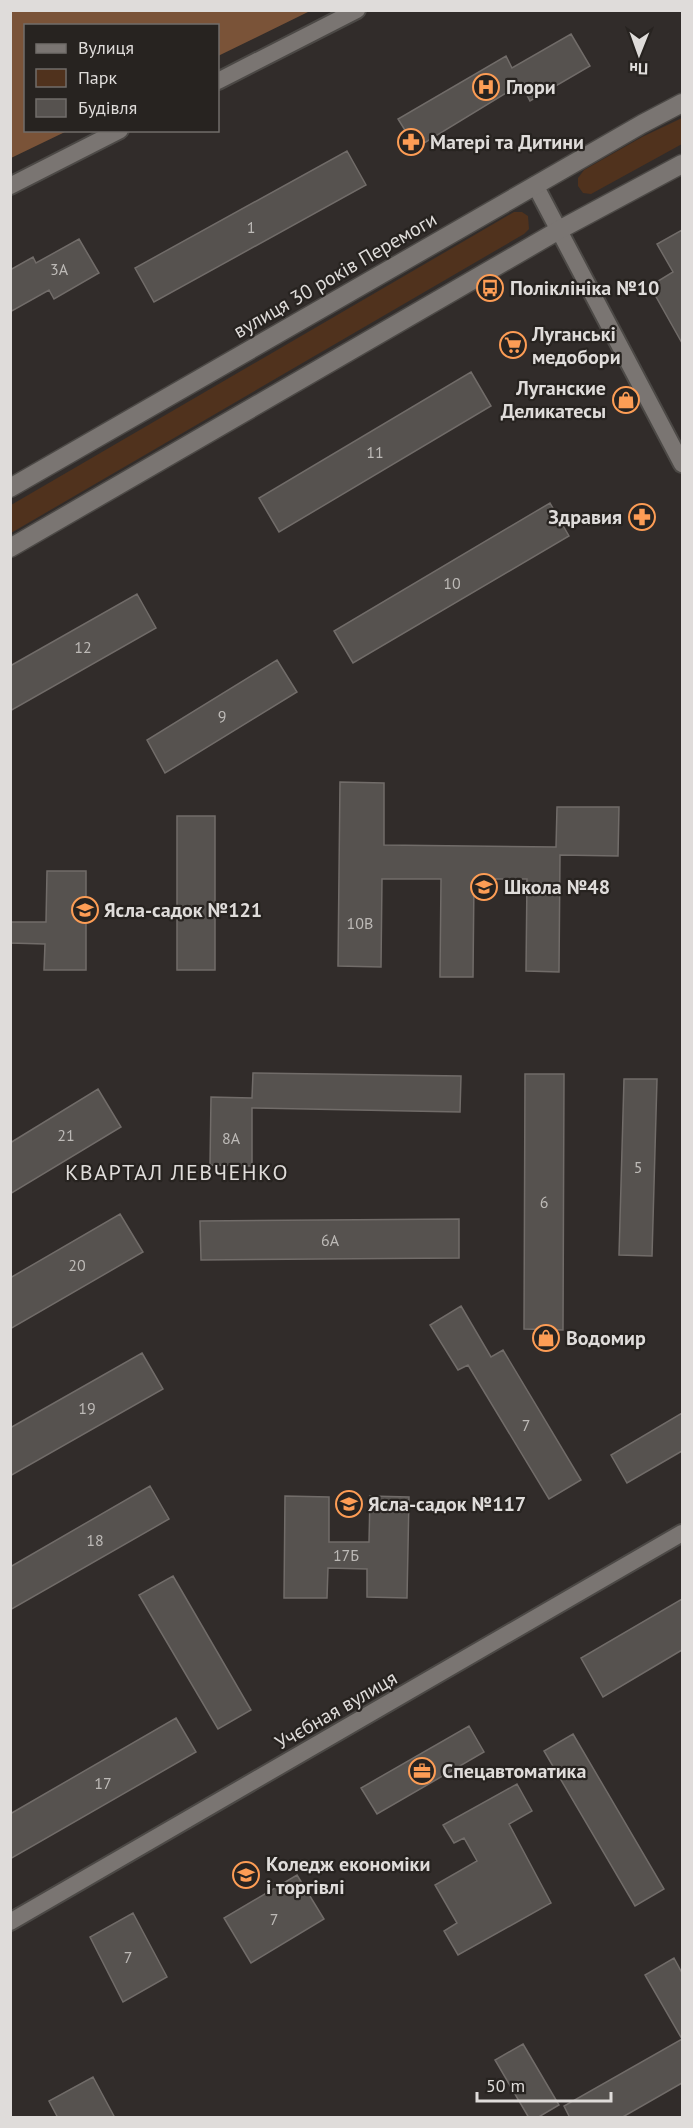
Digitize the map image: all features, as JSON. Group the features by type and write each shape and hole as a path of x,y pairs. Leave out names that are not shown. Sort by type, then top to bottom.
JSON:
{"street":[{"path":"219,80 357,10"},
{"name":"вулиця 30 років Перемоги","path":"10,488 682,103"},
{"path":"10,186 116,132"},
{"path":"10,548 559,230 682,165"},
{"path":"534,186 682,464"},
{"name":"Учєбная вулиця","path":"10,1922 682,1533"}],"green space":[{"path":"682,118 682,144 591,194 583,193 578,186 578,178 584,170 642,137"},
{"path":"514,212 522,212 528,216 529,229 524,234 11,533 11,505"}],"shaded area":[{"path":"11,10 310,10 219,56 219,24 24,24 24,132 65,132 11,158"}],"building":[{"path":"571,34 590,66 530,101 521,84 416,148 398,119 506,56 512,68"},
{"path":"347,151 366,185 154,302 135,268"},
{"path":"682,230 682,343 650,286 673,272 657,244"},
{"path":"79,239 99,273 54,299 49,290 10,312 10,270 33,257 36,263"},
{"path":"471,372 491,406 279,532 259,498"},
{"path":"550,503 569,536 353,663 334,631"},
{"path":"137,594 156,628 10,711 10,666"},
{"path":"277,660 297,692 165,773 147,740"},
{"path":"340,782 384,783 384,845 556,847 557,807 619,807 618,856 560,855 559,972 526,971 527,879 474,879 473,977 440,977 441,879 382,879 381,967 338,966"},
{"path":"177,816 215,816 215,970 177,970"},
{"path":"47,871 86,871 86,970 44,970 45,944 10,943 10,922 46,922"},
{"path":"253,1073 461,1076 460,1112 252,1108 252,1166 210,1165 211,1097 252,1098"},
{"path":"525,1074 564,1074 563,1330 524,1329"},
{"path":"624,1079 657,1079 652,1256 619,1255"},
{"path":"98,1089 121,1127 10,1194 10,1143"},
{"path":"120,1214 143,1252 10,1329 10,1278"},
{"path":"459,1219 459,1258 201,1260 200,1221"},
{"path":"461,1306 491,1357 503,1350 581,1480 549,1499 468,1365 458,1370 430,1325"},
{"path":"142,1353 163,1389 10,1476 10,1428"},
{"path":"682,1413 682,1451 627,1483 611,1455"},
{"path":"150,1486 169,1519 10,1610 10,1567"},
{"path":"285,1496 329,1497 329,1542 369,1542 370,1496 409,1497 407,1598 367,1597 367,1569 328,1568 327,1598 284,1598"},
{"path":"173,1576 251,1710 218,1729 139,1595"},
{"path":"682,1599 682,1650 603,1697 581,1658"},
{"path":"176,1718 196,1752 10,1859 10,1814"},
{"path":"469,1726 484,1752 377,1814 361,1788"},
{"path":"573,1734 664,1889 635,1906 544,1751"},
{"path":"517,1784 532,1811 509,1824 551,1903 458,1955 444,1931 457,1923 435,1885 477,1861 464,1838 454,1843 443,1825"},
{"path":"297,1875 324,1919 251,1963 224,1918"},
{"path":"133,1913 167,1977 123,2002 90,1937"},
{"path":"674,1958 682,1973 682,2039 645,1975"},
{"path":"682,2039 682,2083 621,2118 570,2118 564,2106"},
{"path":"523,2044 559,2105 537,2118 529,2118 495,2060"},
{"path":"93,2077 115,2118 58,2118 49,2101"}],"place":[{"name":"Глори","path":"486,87"},
{"name":"Матері та Дитини","path":"411,142"},
{"name":"Поліклініка №10","path":"490,288"},
{"name":"Луганські медобори","path":"513,345"},
{"name":"Луганские Деликатесы","path":"626,400"},
{"name":"Здравия","path":"642,517"},
{"name":"Школа №48","path":"484,887"},
{"name":"Ясла-садок №121","path":"85,910"},
{"name":"Водомир","path":"546,1338"},
{"name":"Ясла-садок №117","path":"349,1504"},
{"name":"Спецавтоматика","path":"422,1771"},
{"name":"Коледж економіки і торгівлі","path":"246,1875"}],"district":[{"name":"КВАРТАЛ ЛЕВЧЕНКО","path":"177,1172"}]}
